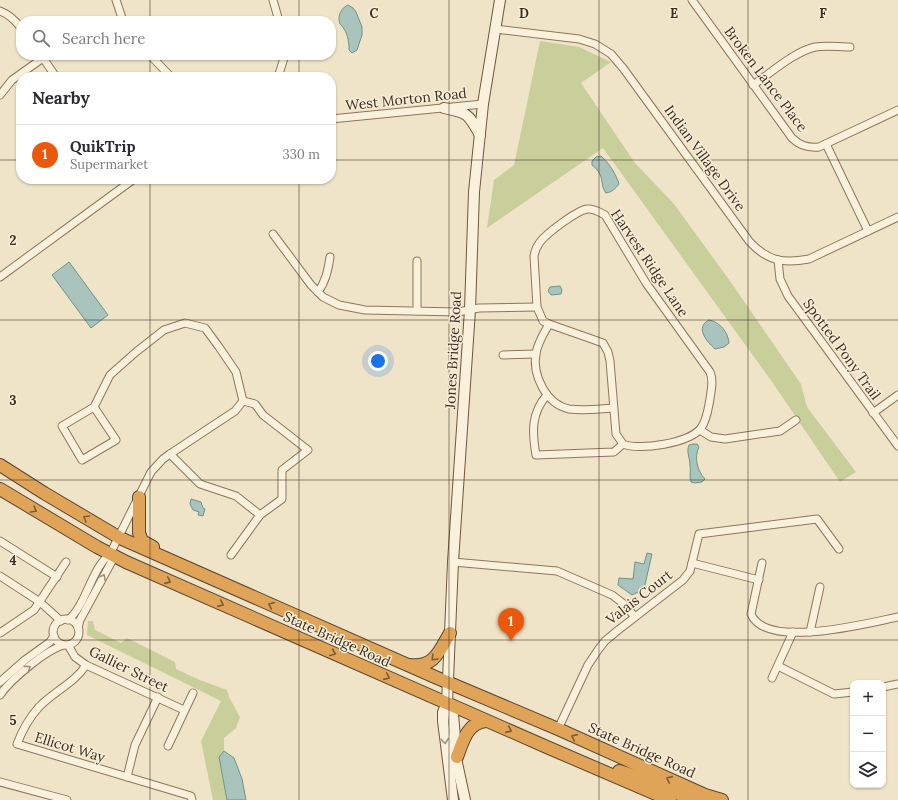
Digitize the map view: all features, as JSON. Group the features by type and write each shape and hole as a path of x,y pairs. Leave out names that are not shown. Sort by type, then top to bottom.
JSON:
{"highway":[{"name":"State Bridge Road","path":"0,465 120,538 464,690 558,729 705,795 722,800"},
{"name":"State Bridge Road","path":"0,489 110,554 486,721 670,800"},
{"name":"State Bridge Road","path":"139,497 139,533 142,541 188,563 197,573"},
{"path":"408,665 418,666 430,663 439,653 450,633"},
{"path":"447,703 458,692 464,690"},
{"path":"457,757 468,730 478,723 486,721"},
{"path":"581,762 614,769 642,778 686,797 705,795"}],"main road":[{"name":"Jones Bridge Road","path":"453,800 443,721 447,703 454,562 470,310 472,221 483,104 500,0"},
{"path":"444,108 463,112 471,119 480,135"},
{"name":"Jones Bridge Road","path":"447,703 453,714 457,757 465,800"}],"street":[{"path":"116,0 121,16"},
{"path":"273,0 278,16"},
{"name":"Broken Lance Place","path":"692,0 796,142 803,146 811,148 819,147 898,110"},
{"path":"0,11 8,14 16,22"},
{"name":"Indian Village Drive","path":"495,29 579,39 595,44 611,54 623,68 749,241 762,253 778,260 794,262 809,259 898,217"},
{"path":"754,85 806,50 824,46 850,47"},
{"path":"22,72 37,60"},
{"path":"45,60 53,72"},
{"path":"155,60 166,72"},
{"path":"280,72 283,60"},
{"path":"0,95 16,77"},
{"name":"West Morton Road","path":"336,119 483,104"},
{"path":"826,144 868,231"},
{"path":"0,277 126,184"},
{"name":"Harvest Ridge Lane","path":"537,307 534,256 535,249 544,237 581,211 593,209 605,215 646,283 706,366 711,376 712,384 706,418 700,430"},
{"path":"273,234 302,274 318,292 331,302 346,307 365,310 458,312 479,308 537,307 544,321 549,324 603,343 610,360 616,434 623,444 643,447 677,441 692,436 700,430 711,437 726,439 780,431 796,420"},
{"path":"318,292 328,273 330,257"},
{"name":"Spotted Pony Trail","path":"778,260 780,279 788,296 898,446"},
{"path":"417,261 417,311"},
{"path":"94,407 116,440 82,460 62,426 94,407 110,375 136,352 164,330 185,322 205,328 219,347 236,372 243,401"},
{"path":"549,324 541,339 536,354 539,381 547,395 554,402 568,408 586,410 613,408"},
{"path":"503,355 536,354"},
{"path":"547,395 540,403 535,414 533,440 536,455 614,452 623,444"},
{"path":"873,413 898,395"},
{"path":"1,687 25,660 50,642 54,636 55,626 73,615 104,559 110,554 120,538 151,472 170,454 235,411 243,401"},
{"path":"231,554 260,515 282,499 282,470 308,450 263,415 255,404 243,401"},
{"path":"170,454 200,484 236,496 260,515"},
{"name":"Valais Court","path":"558,729 592,658 605,641 683,580 690,571 699,534 817,519 839,549"},
{"path":"0,541 57,577"},
{"name":"Gallier Street","path":"54,636 57,642 66,645 72,643 77,638 80,620 112,561 110,554"},
{"path":"0,633 34,610 66,562"},
{"path":"454,562 557,571 612,595 624,604 635,617"},
{"path":"692,563 759,580"},
{"path":"762,563 751,614 754,620 761,625 782,632 810,632 898,617"},
{"path":"0,576 40,602 64,620 74,622 78,628"},
{"path":"810,632 820,587"},
{"path":"772,678 794,632"},
{"path":"1,687 56,647 66,645"},
{"name":"Gallier Street","path":"66,645 74,657 86,665 184,710"},
{"name":"Ellicot Way","path":"86,665 80,674 40,706 23,729 17,744 191,796 192,800"},
{"path":"778,666 834,694 850,692"},
{"path":"886,686 898,684"},
{"path":"168,746 193,693"},
{"path":"127,777 135,745 158,697"},
{"path":"0,782 67,800"}],"green space":[{"path":"540,41 579,47 611,62 581,83 635,163 674,204 730,281 801,384 807,407 856,472 840,482 770,379 603,148 487,228 494,180 514,165"},
{"path":"88,621 93,621 95,630 121,643 127,638 175,662 176,669 227,690 229,697 240,717 236,728 224,738 224,751 219,757 227,800 213,800 201,741 221,701 87,635"}],"water":[{"path":"348,5 356,12 362,27 362,35 357,50 352,53 349,50 346,34 339,21 340,13 343,8"},
{"path":"601,156 612,169 619,184 613,190 606,193 601,176 592,165 592,161 596,157"},
{"path":"69,262 108,315 91,328 52,275"},
{"path":"560,286 562,290 561,294 551,295 548,291 550,287"},
{"path":"709,320 720,325 725,331 729,343 724,347 715,349 705,338 702,330 705,323"},
{"path":"697,444 699,447 697,451 697,464 702,476 705,479 702,482 695,483 691,482 690,480 690,462 688,453 689,445"},
{"path":"191,499 201,502 203,508 205,509 203,516 198,515 199,512 193,510 190,504"},
{"path":"647,553 652,554 644,589 632,595 618,585 619,578 633,579 635,562 644,564"},
{"path":"224,751 234,758 242,779 246,800 227,800 219,757"}],"place":[{"name":"QuikTrip","path":"511,641"}]}
